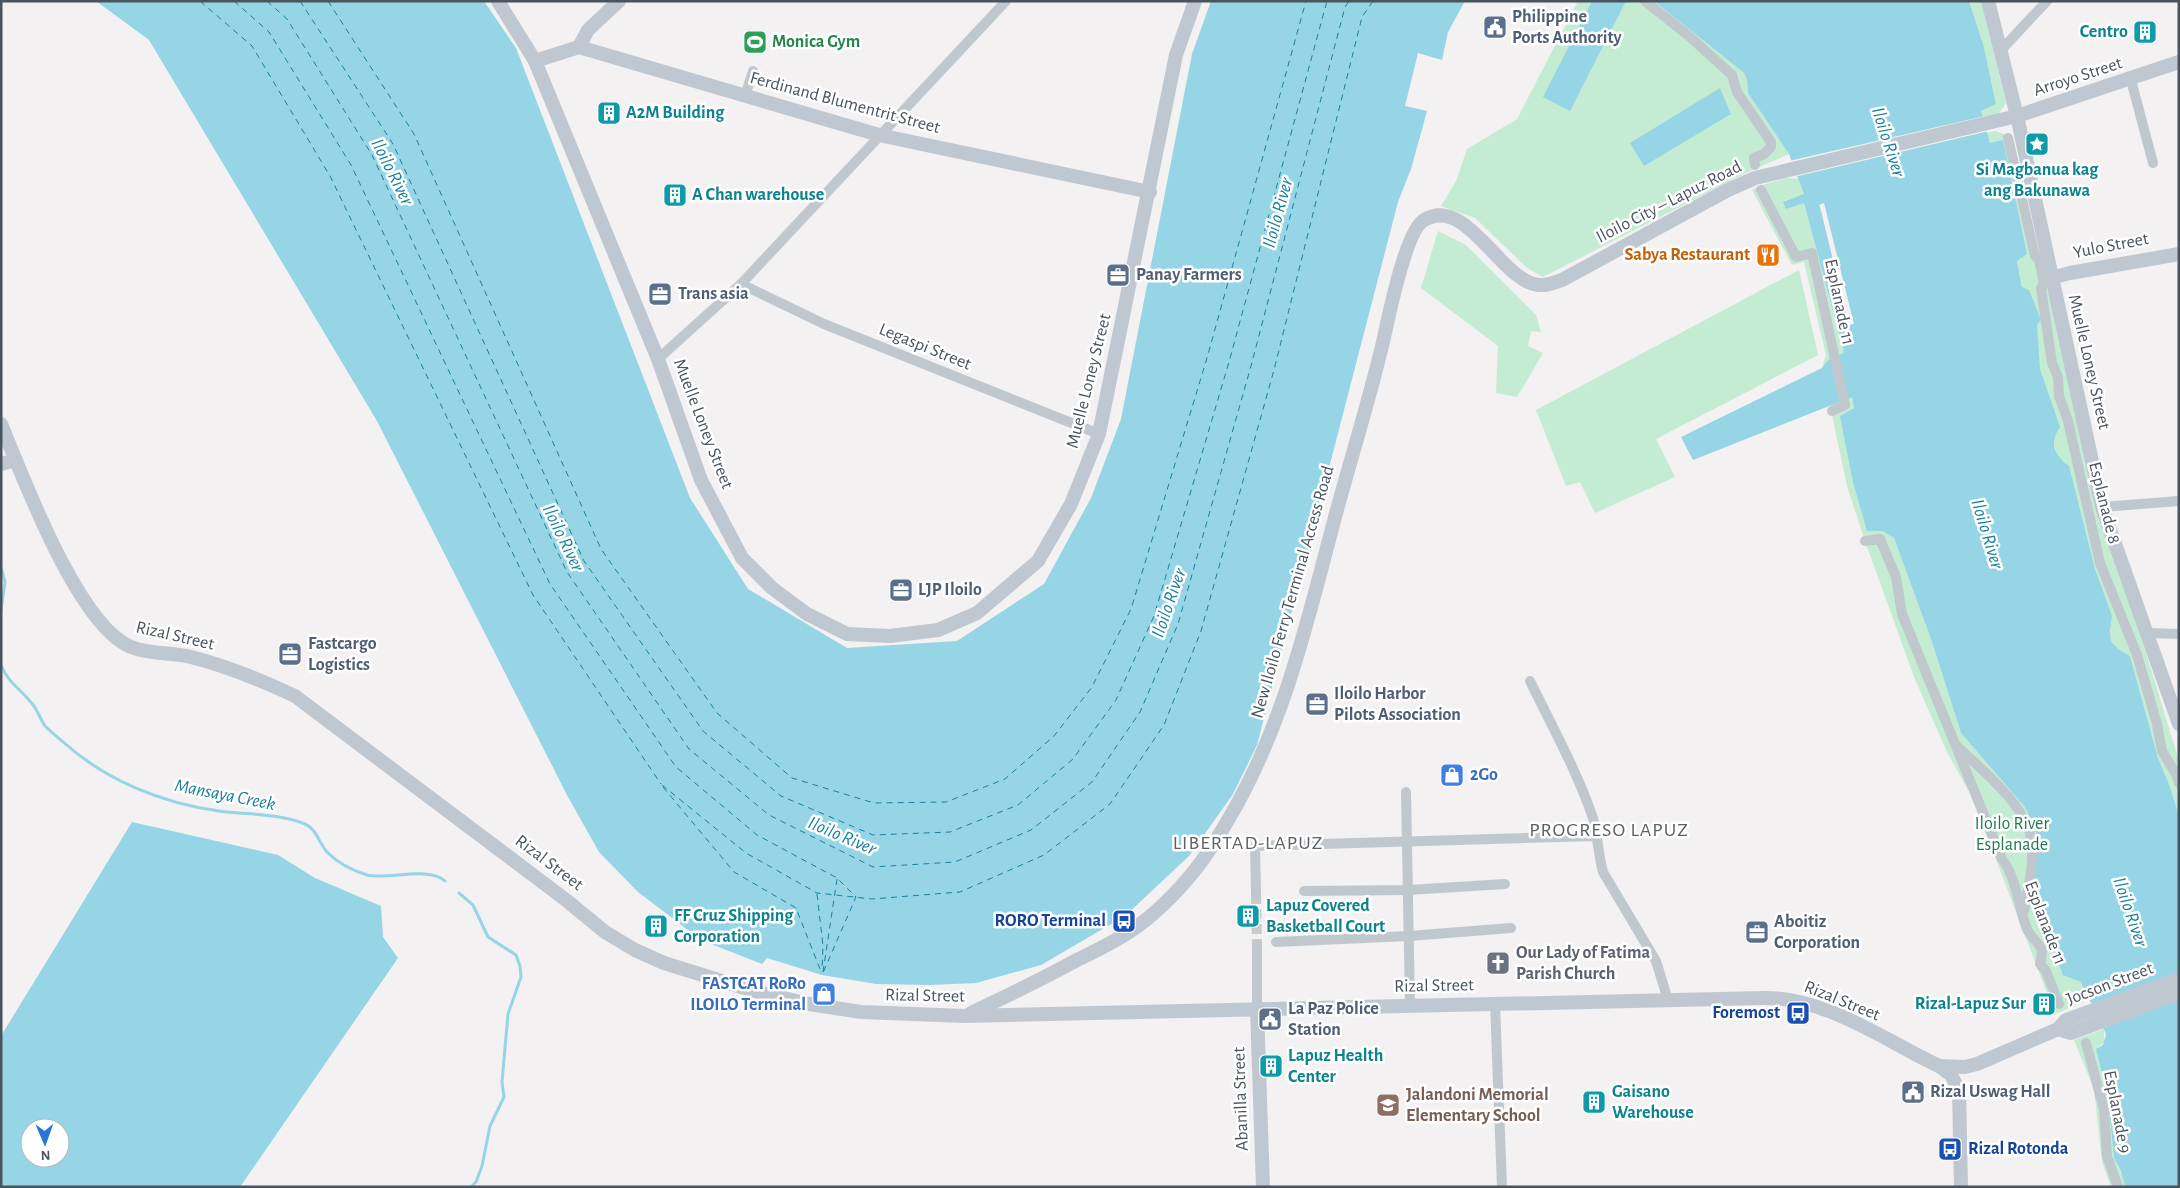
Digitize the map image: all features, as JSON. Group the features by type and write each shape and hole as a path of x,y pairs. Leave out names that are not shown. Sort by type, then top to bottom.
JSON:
{"main road":[{"name":"Muelle Loney Street","path":"498,1 535,61 658,359 701,480 742,558 772,588 807,614 847,634 890,636 938,630 977,614 1038,561 1071,504 1100,434 1176,55 1195,1"},
{"path":"535,61 579,47 588,30 619,1"},
{"name":"Muelle Loney Street","path":"1988,1 2002,49 2102,507 2179,724"},
{"name":"Ferdinand Blumentrit Street","path":"579,47 878,135 1150,192"},
{"name":"Arroyo Street","path":"2017,116 2131,80 2179,62"},
{"name":"Iloilo City – Lapuz Road","path":"1422,220 1444,216 1457,220 1518,275 1538,286 1548,285 1728,190 1755,178 2017,116"},
{"name":"New Iloilo Ferry Terminal Access Road","path":"965,1016 1114,941 1154,913 1191,875 1244,794 1266,747 1305,630 1343,488 1364,420 1406,254 1416,226 1422,220"},
{"name":"Yulo Street","path":"2051,278 2179,254"},
{"name":"Rizal Street","path":"1,424 74,584 84,601 114,638 130,647 146,652 190,656 259,679 295,696 566,900 605,932 635,950 664,963 725,984 810,1004 861,1012 965,1016 1772,998 1804,1002 1842,1018 1939,1066 1951,1075 1959,1090"},
{"path":"1,464 16,460"},
{"name":"Jocson Street","path":"1939,1066 1965,1067 1977,1064 2179,979"},
{"name":"Jocson Street","path":"2065,1027 2179,993"},
{"name":"Abanilla Street","path":"1257,1010 1263,1187"},
{"path":"1960,1187 1959,1090 1977,1064"}],"street":[{"path":"658,359 741,284 878,135 1006,1"},
{"path":"1645,1 1689,36 1732,75 1737,92 1771,142 1768,151 1754,158 1754,165"},
{"path":"2002,49 2047,1"},
{"path":"745,96 753,70"},
{"path":"2131,80 2153,163"},
{"name":"Esplanade 8","path":"2008,138 2035,256 2039,259 2044,284 2041,288 2052,363 2058,378 2059,396 2068,421 2100,564 2136,655 2157,724 2162,751 2176,774 2179,784"},
{"name":"Esplanade 11","path":"1761,190 1796,257 1812,253 1845,405 1832,411"},
{"name":"Legaspi Street","path":"741,284 824,324 1100,434"},
{"path":"2102,507 2179,501"},
{"name":"Esplanade 11","path":"1865,541 1880,539 1896,577 1902,614 1924,663 1937,704 1943,713 2002,859 2010,870 2012,884 2024,912 2027,928 2041,949 2040,964 2046,971 2059,1004"},
{"path":"2148,634 2179,634"},
{"path":"1530,681 1577,779 1594,820 1598,856 1603,872 1656,961 1668,1000"},
{"name":"Esplanade 11","path":"1954,743 2014,804 2028,826 2032,854 2024,912"},
{"path":"1406,792 1410,1005"},
{"path":"1256,894 1255,846 1596,836"},
{"path":"1304,891 1408,890 1505,884"},
{"path":"1276,942 1409,936 1511,928"},
{"path":"1257,946 1257,1010"},
{"path":"1495,1004 1502,1187"},
{"name":"Esplanade 9","path":"2086,1043 2104,1110 2107,1156 2118,1187"}],"green space":[{"path":"1578,1 1654,1 1744,73 1747,80 1748,93 1789,154 1746,173 1543,277 1527,268 1475,218 1441,206 1456,181 1467,149 1517,119"},
{"path":"1969,1 1981,1 2006,103 1997,116 1983,118 1981,111 1996,103 1984,47"},
{"path":"1995,131 2013,137 2038,253 2140,633 2179,761 2179,816 2158,758 2130,656 2117,648 2111,641 2110,623 2102,614 2074,490 2064,474 2054,443 2017,261 2003,140 1990,144 1987,133"},
{"name":"Iloilo River Esplanade","path":"1786,178 1800,179 1804,195 1784,201 1804,203 1844,354 1854,408 1841,416 1853,483 1867,531 1882,531 1894,538 1932,642 1961,733 2024,806 2035,826 2038,844 2034,882 2091,999 2055,1014 1972,797 1947,752 1914,677 1847,486 1822,368 1826,355 1804,262 1792,265 1752,190"},
{"path":"1438,231 1466,245 1536,315 1541,332 1531,331 1528,346 1543,353 1517,397 1496,393 1498,346 1421,288"},
{"path":"1799,270 1818,355 1656,439 1675,477 1595,513 1580,482 1566,486 1536,410"},
{"path":"2104,1029 2104,1042 2096,1049 2107,1054 2114,1158 2121,1171 2125,1187 2111,1187 2102,1162 2094,1089 2074,1040"}],"water":[{"name":"Iloilo River","path":"96,1 484,1 516,48 690,498 748,589 847,648 957,641 1044,584 1091,498 1121,419 1192,54 1211,1 1465,1 1448,32 1442,60 1418,53 1405,106 1427,111 1411,169 1398,202 1257,745 1233,794 1189,856 1125,916 1041,965 976,983 930,985 876,984 822,975 767,958 762,964 701,940 638,892 599,852 568,797 377,421 149,40"},
{"path":"1592,1 1626,1 1570,111 1543,97"},
{"name":"Iloilo River","path":"1654,1 1969,1 1984,47 1996,104 1981,111 1990,143 2003,140 2027,254 2017,261 2022,287 2029,290 2041,320 2037,325 2040,369 2060,427 2055,438 2055,448 2060,458 2069,466 2095,569 2112,616 2111,641 2117,648 2130,656 2158,758 2179,816 2179,1187 2125,1187 2121,1171 2114,1158 2108,1096 2096,1049 2103,1045 2106,1034 2081,982 2063,975 2036,905 2034,882 2038,844 2035,826 2024,806 1961,733 1932,642 1894,538 1882,531 1867,531 1853,483 1840,416 1854,408 1852,397 1693,460 1681,437 1822,368 1830,358 1844,353 1804,203 1786,209 1783,202 1804,194 1789,154 1748,93 1747,80 1744,73"},
{"path":"1720,88 1731,114 1644,166 1630,143"},
{"path":"132,822 278,855 315,878 381,906 383,937 398,958 240,1187 1,1187 1,1036"}],"pier":[{"path":"1985,116 1989,131 1794,177 1789,161"},
{"path":"1824,203 1854,324 1849,325 1819,205"}],"waterway":[{"name":"Mansaya Creek","path":"1,568 5,582 1,610"},
{"name":"Mansaya Creek","path":"1,665 12,682 34,706 45,726 79,755 115,778 135,788 155,796 197,807 295,820 309,826 332,857 346,866 367,875 429,874 445,881"},
{"name":"Mansaya Creek","path":"459,893 473,905 488,937 516,955 521,977 508,1014 502,1082 504,1097 490,1126 482,1166 476,1182 471,1187"}],"ferry route":[{"path":"200,1 252,46 330,176 533,595 661,784"},
{"path":"234,1 269,32 351,165 550,584 676,767 757,835 837,878 856,897 822,975"},
{"path":"267,1 287,19 372,155 567,572 689,749 769,815 873,867 955,862 1031,830 1092,782 1140,712 1178,624 1251,366 1345,7 1349,1"},
{"path":"300,1 393,144 584,561 703,731 781,796 873,835 950,832 1018,805 1073,759 1116,700 1154,616 1229,362 1327,1"},
{"path":"328,1 414,134 601,549 717,713 792,778 874,803 946,802 1005,779 1054,736 1092,687 1131,609 1207,358 1306,1"},
{"path":"662,785 746,853 817,893 872,899 960,892 1044,855 1110,804 1164,725 1201,631 1274,370 1362,17 1373,1"},
{"path":"663,787 734,872 796,908 822,974"},
{"path":"823,972 837,879"},
{"path":"817,894 823,946 822,969"}],"tunnel":[{"path":"1256,894 1257,946"}],"place":[{"name":"Philippine Ports Authority","path":"1495,27"},
{"name":"Centro","path":"2145,32"},
{"name":"Monica Gym","path":"755,42"},
{"name":"A2M Building","path":"609,113"},
{"name":"Si Magbanua kag ang Bakunawa","path":"2037,144"},
{"name":"A Chan warehouse","path":"675,195"},
{"name":"Sabya Restaurant","path":"1768,255"},
{"name":"Panay Farmers","path":"1118,275"},
{"name":"Trans asia","path":"660,294"},
{"name":"LJP Iloilo","path":"901,590"},
{"name":"Fastcargo Logistics","path":"290,654"},
{"name":"Iloilo Harbor Pilots Association","path":"1317,704"},
{"name":"2Go","path":"1452,775"},
{"name":"Lapuz Covered Basketball Court","path":"1248,916"},
{"name":"RORO Terminal","path":"1124,921"},
{"name":"FF Cruz Shipping Corporation","path":"656,926"},
{"name":"Aboitiz Corporation","path":"1757,932"},
{"name":"Our Lady of Fatima Parish Church","path":"1498,963"},
{"name":"FASTCAT RoRo ILOILO Terminal","path":"824,994"},
{"name":"Rizal-Lapuz Sur","path":"2044,1004"},
{"name":"Foremost","path":"1798,1013"},
{"name":"La Paz Police Station","path":"1270,1019"},
{"name":"Lapuz Health Center","path":"1271,1066"},
{"name":"Rizal Uswag Hall","path":"1913,1092"},
{"name":"Gaisano Warehouse","path":"1594,1102"},
{"name":"Jalandoni Memorial Elementary School","path":"1388,1105"},
{"name":"Rizal Rotonda","path":"1950,1149"}],"district":[{"name":"PROGRESO LAPUZ","path":"1609,830"},
{"name":"LIBERTAD-LAPUZ","path":"1248,843"}]}
